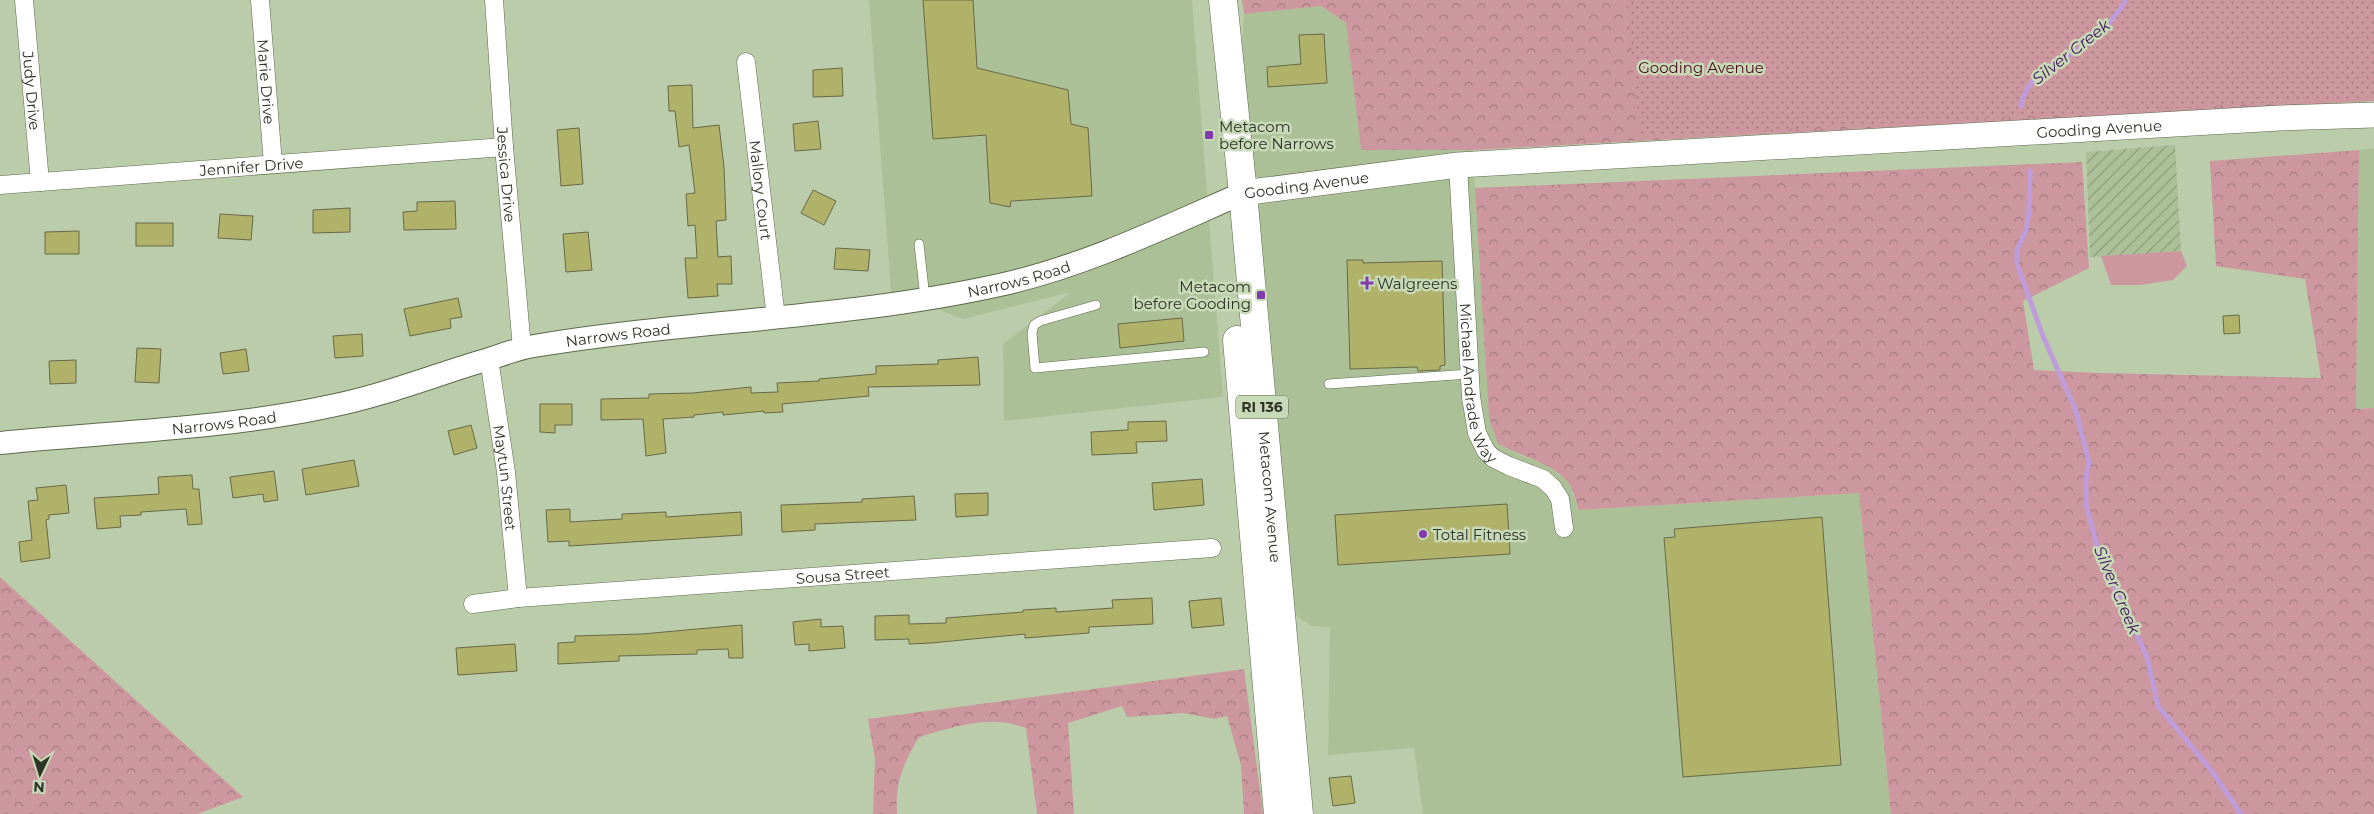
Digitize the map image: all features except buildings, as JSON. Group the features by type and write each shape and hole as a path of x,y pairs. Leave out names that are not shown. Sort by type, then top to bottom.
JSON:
{"main road":[{"name":"Metacom Avenue","path":"1211,0 1235,196 1299,814"},
{"name":"Metacom Avenue","path":"1223,0 1235,196 1244,434 1278,814"},
{"name":"Gooding Avenue","path":"1235,196 1458,165 2280,118 2374,115"}],"street":[{"name":"Judy Drive","path":"24,0 40,182"},
{"name":"Marie Drive","path":"260,0 273,164"},
{"name":"Jessica Drive","path":"494,0 504,147 522,348"},
{"name":"Mallory Court","path":"746,62 776,318"},
{"name":"Jennifer Drive","path":"0,185 504,147"},
{"name":"Michael Andrade Way","path":"1458,165 1469,374 1474,425 1486,451 1493,458 1544,479 1553,488 1560,499 1564,528"},
{"name":"Narrows Road","path":"0,443 202,425 286,414 362,398 522,348 635,332 776,318 925,299 1003,284 1046,273 1136,240 1235,196"},
{"name":"Maytun Street","path":"489,359 506,472 518,598"},
{"name":"Sousa Street","path":"474,604 518,598 1212,548"}],"lane":[{"path":"919,244 925,299"},
{"path":"1096,305 1040,320 1034,325 1032,333 1035,368 1204,352"},
{"path":"1329,384 1469,374"}],"shaded area":[{"path":"869,0 1192,0 1223,397 1004,421 1003,344 1071,292 963,319 891,291"},
{"path":"1321,6 1346,23 1361,150 1473,150 1489,418 1498,444 1517,454 1547,465 1568,481 1579,510 1859,493 1891,814 1423,814 1414,748 1328,755 1330,627 1312,626 1298,617 1290,605 1242,41 1244,14"},
{"path":"2175,145 2181,251 2090,257 2086,152"},
{"path":"2374,148 2374,408 2356,409 2359,150"}],"green space":[{"name":"Gooding Avenue","path":"1242,0 2374,0 2374,101 1473,150 1361,150 1346,23 1321,6 1244,14"},
{"name":"Gooding Avenue","path":"1627,0 2374,0 2374,97 1640,137"},
{"path":"2359,150 2356,409 2374,408 2374,814 1891,814 1859,493 1579,510 1571,487 1560,474 1543,464 1498,444 1489,418 1475,188 2082,162 2089,268 2023,301 2034,370 2321,378 2305,279 2216,266 2210,161"},
{"path":"2181,251 2187,266 2173,280 2140,285 2111,285 2101,256"},
{"path":"0,577 243,797 197,814 0,814"},
{"path":"1244,669 1263,814 1244,814 1241,765 1227,716 1215,719 1183,713 1127,717 1122,706 1068,723 1074,814 1037,814 1026,728 1012,724 985,722 959,726 919,737 901,774 897,792 897,814 873,814 875,759 868,719"}],"waterway":[{"name":"Silver Creek","path":"2021,106 2031,83 2050,66 2093,39 2111,21 2126,0"},
{"name":"Silver Creek","path":"2030,171 2029,212 2026,230 2017,250 2017,264 2043,336 2076,411 2089,462 2086,478 2086,505 2099,553 2147,657 2158,706 2211,770 2241,814"}],"place":[{"name":"Metacom before Narrows","path":"1209,135"},
{"name":"Walgreens","path":"1367,283"},
{"name":"Metacom before Gooding","path":"1261,295"},
{"name":"Total Fitness","path":"1423,534"}]}
